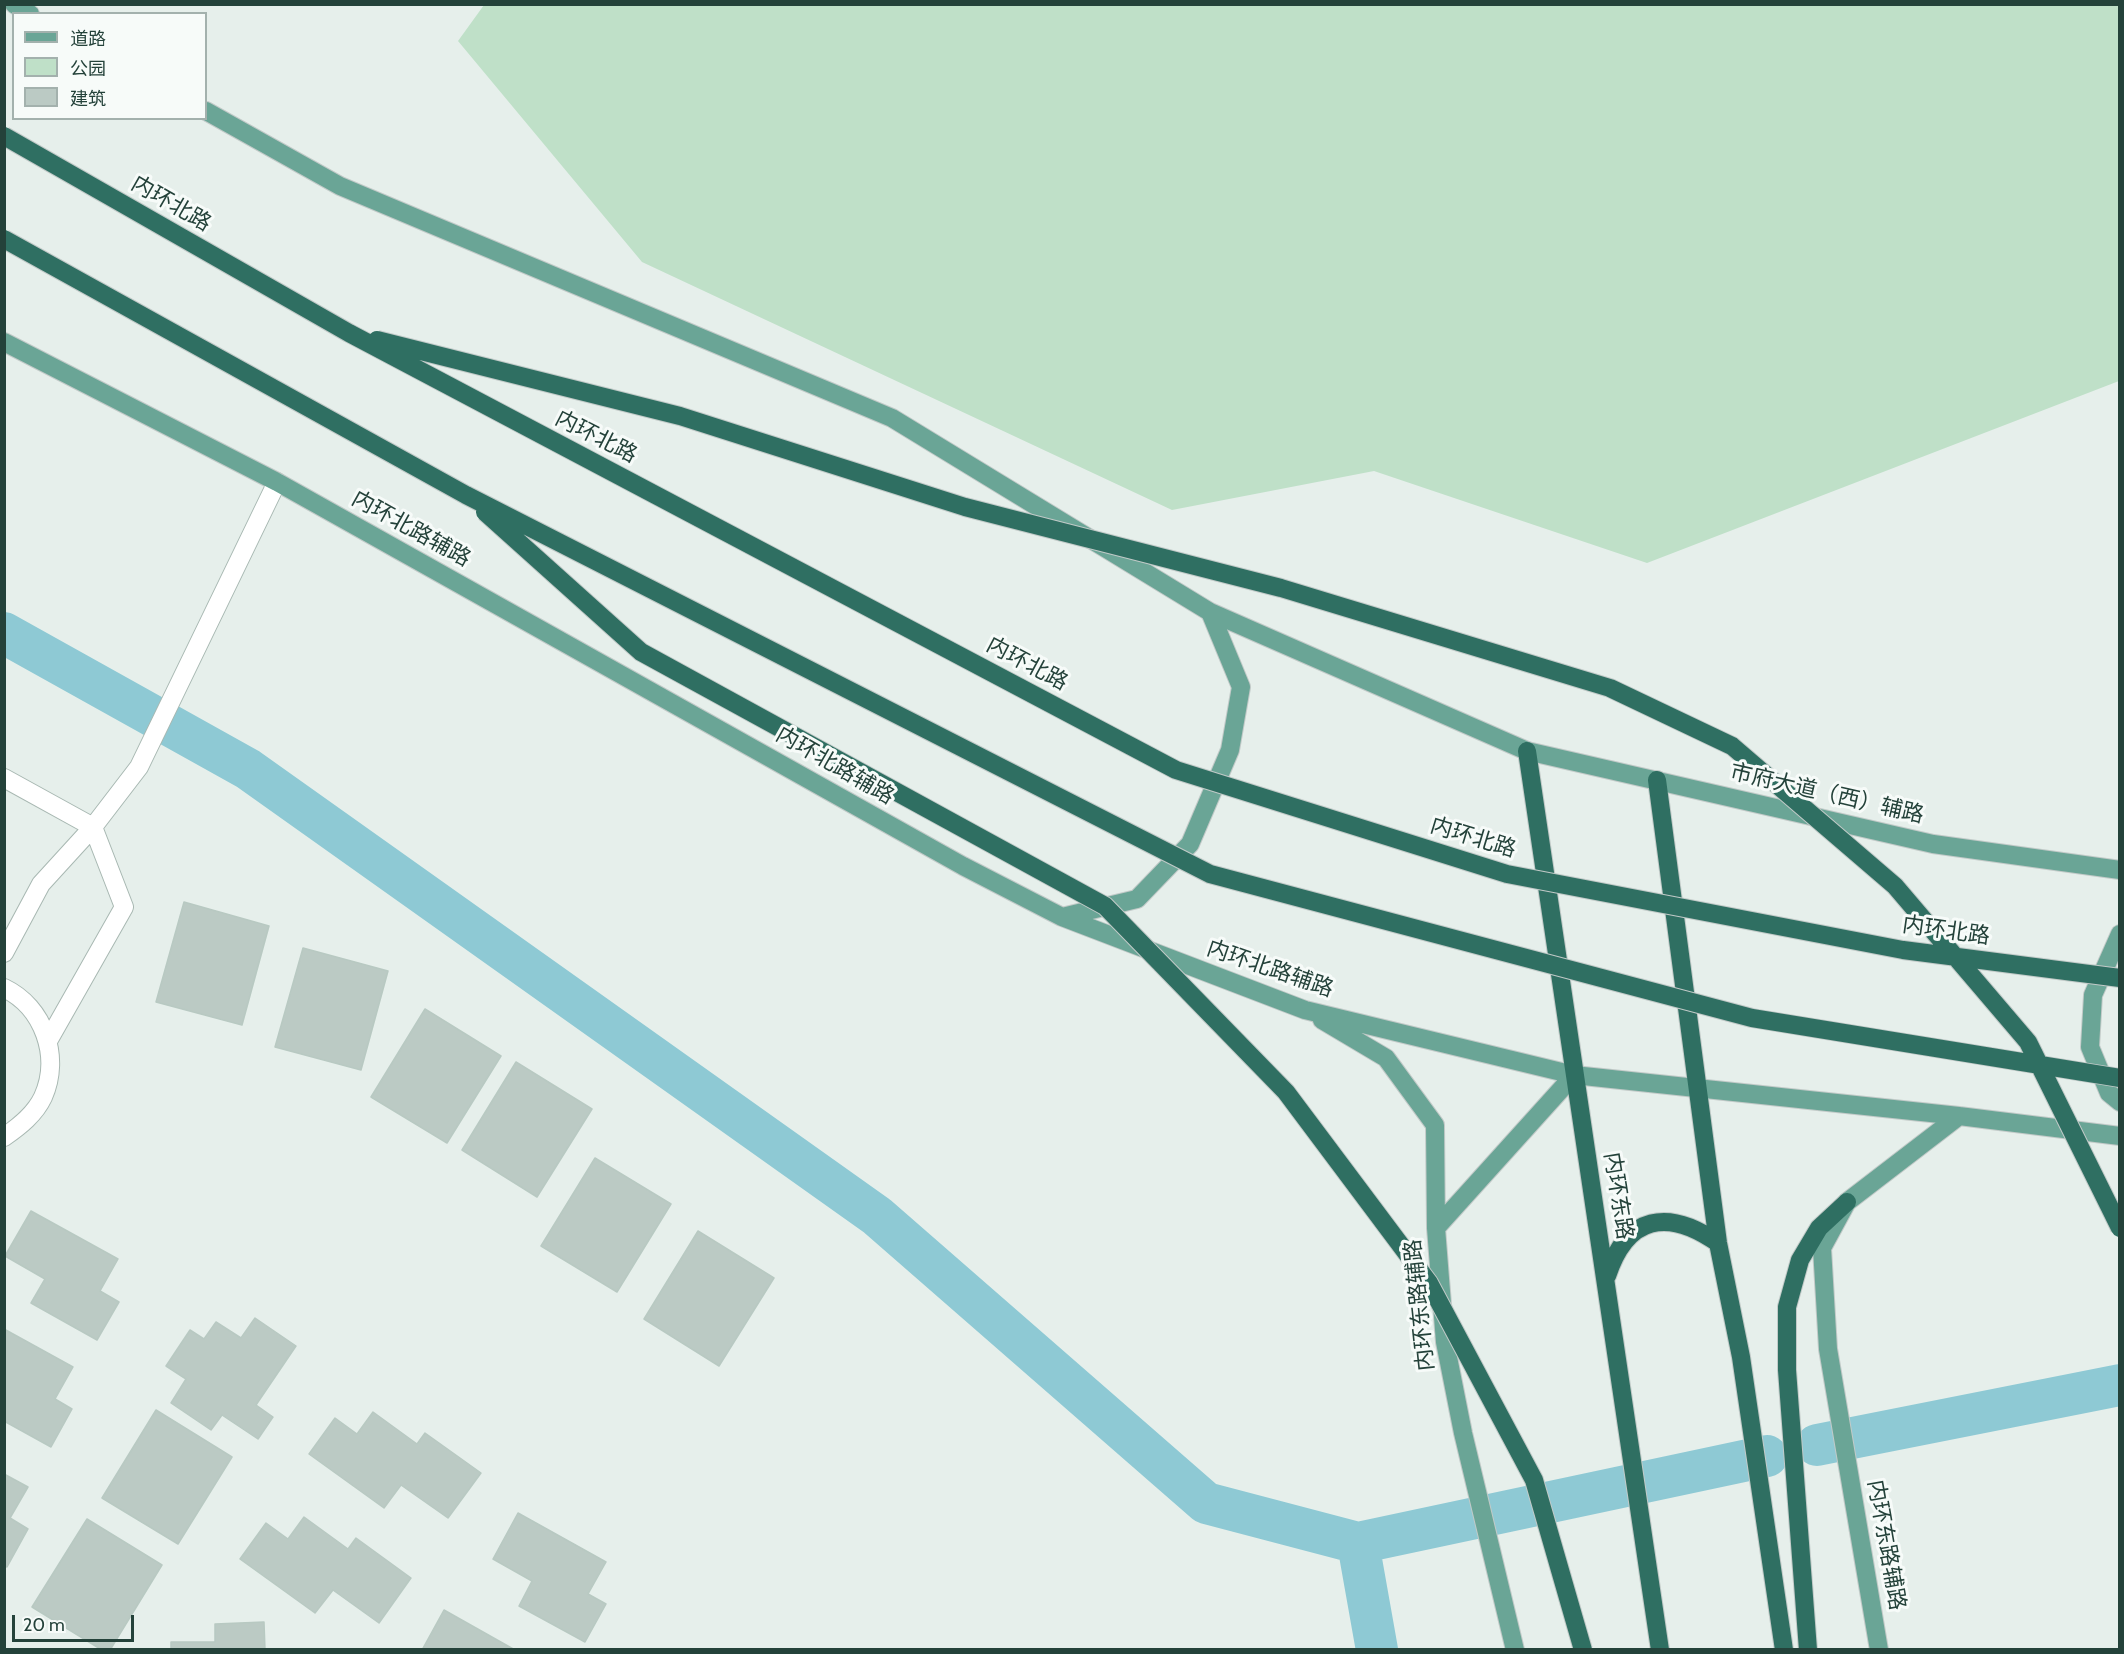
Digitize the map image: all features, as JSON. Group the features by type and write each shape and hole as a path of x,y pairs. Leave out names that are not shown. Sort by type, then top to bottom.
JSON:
{"highway":[{"name":"内环北路","path":"4,136 350,333 1176,770 1507,874 1903,950 2120,978"},
{"path":"4,239 466,495 1210,874 1752,1018 2120,1078"},
{"path":"350,333 680,416 965,507 1281,588 1610,688 1732,746 1895,886 2028,1042 2120,1228"},
{"path":"466,495 641,652 1105,906 1286,1092 1429,1283 1468,1356 1534,1480 1583,1650"},
{"name":"内环东路","path":"1527,751 1660,1650"},
{"path":"1656,780 1718,1243 1741,1357 1784,1650"},
{"path":"1808,1650 1787,1370 1787,1307 1800,1260 1819,1228 1847,1202"},
{"path":"1606,1279 1614,1256 1623,1240 1641,1228 1660,1221 1684,1224 1699,1230 1718,1243"}],"main road":[{"path":"14,4 27,12"},
{"path":"207,112 340,186 892,418 1210,612 1527,751"},
{"name":"内环北路辅路","path":"4,342 277,482 963,866 1062,917 1305,1010 1574,1075 1696,1088"},
{"path":"1062,917 1137,899 1190,844 1230,750 1241,687 1210,612"},
{"name":"市府大道（西）辅路","path":"1527,751 1933,843 2120,870"},
{"path":"2120,934 2093,995 2090,1047 2109,1093 2120,1102"},
{"name":"内环东路辅路","path":"1305,1010 1386,1058 1435,1125 1436,1228 1445,1342 1463,1432 1515,1650"},
{"path":"1436,1228 1574,1075"},
{"path":"1696,1088 2120,1136"},
{"name":"内环东路辅路","path":"1879,1650 1828,1349 1822,1248 1847,1202 1959,1116"}],"street":[{"path":"4,953 41,884 93,827 139,767 277,482"},
{"path":"4,778 93,827 124,907 48,1041"},
{"path":"4,988 16,994 36,1014 48,1041 50,1069 43,1097 26,1121 4,1137"}],"green space":[{"path":"484,5 2119,5 2119,381 1647,563 1374,471 1172,510 642,262 458,41"}],"building":[{"path":"184,902 269,926 242,1025 156,1002"},
{"path":"303,948 388,971 361,1070 275,1047"},
{"path":"425,1009 501,1056 447,1143 371,1097"},
{"path":"516,1062 592,1109 537,1197 462,1150"},
{"path":"595,1158 671,1204 617,1292 541,1246"},
{"path":"31,1211 118,1259 100,1291 119,1302 97,1340 31,1303 45,1279 5,1256"},
{"path":"698,1231 774,1278 719,1366 644,1319"},
{"path":"255,1318 296,1346 256,1405 273,1417 258,1439 222,1415 211,1430 171,1403 186,1379 166,1366 190,1330 204,1339 216,1322 241,1338"},
{"path":"4,1329 73,1367 55,1399 72,1409 51,1447 4,1421"},
{"path":"156,1410 232,1457 178,1544 102,1498"},
{"path":"373,1412 417,1444 425,1433 481,1473 448,1518 401,1485 384,1508 309,1454 335,1418 357,1434"},
{"path":"4,1474 28,1487 10,1518 28,1529 7,1567 4,1566"},
{"path":"518,1513 606,1562 588,1594 606,1604 585,1642 519,1606 532,1581 493,1559"},
{"path":"304,1517 348,1549 356,1538 411,1578 379,1623 333,1590 315,1613 240,1559 266,1523 288,1539"},
{"path":"87,1519 162,1565 110,1650 102,1650 32,1607"},
{"path":"444,1610 515,1650 422,1650"},
{"path":"264,1622 265,1650 171,1650 171,1642 215,1642 215,1624"}],"waterway":[{"path":"4,633 248,769 877,1216 1206,1503 1358,1543 1767,1456"},
{"path":"1817,1445 2120,1385"},
{"path":"1358,1543 1377,1650"}]}
